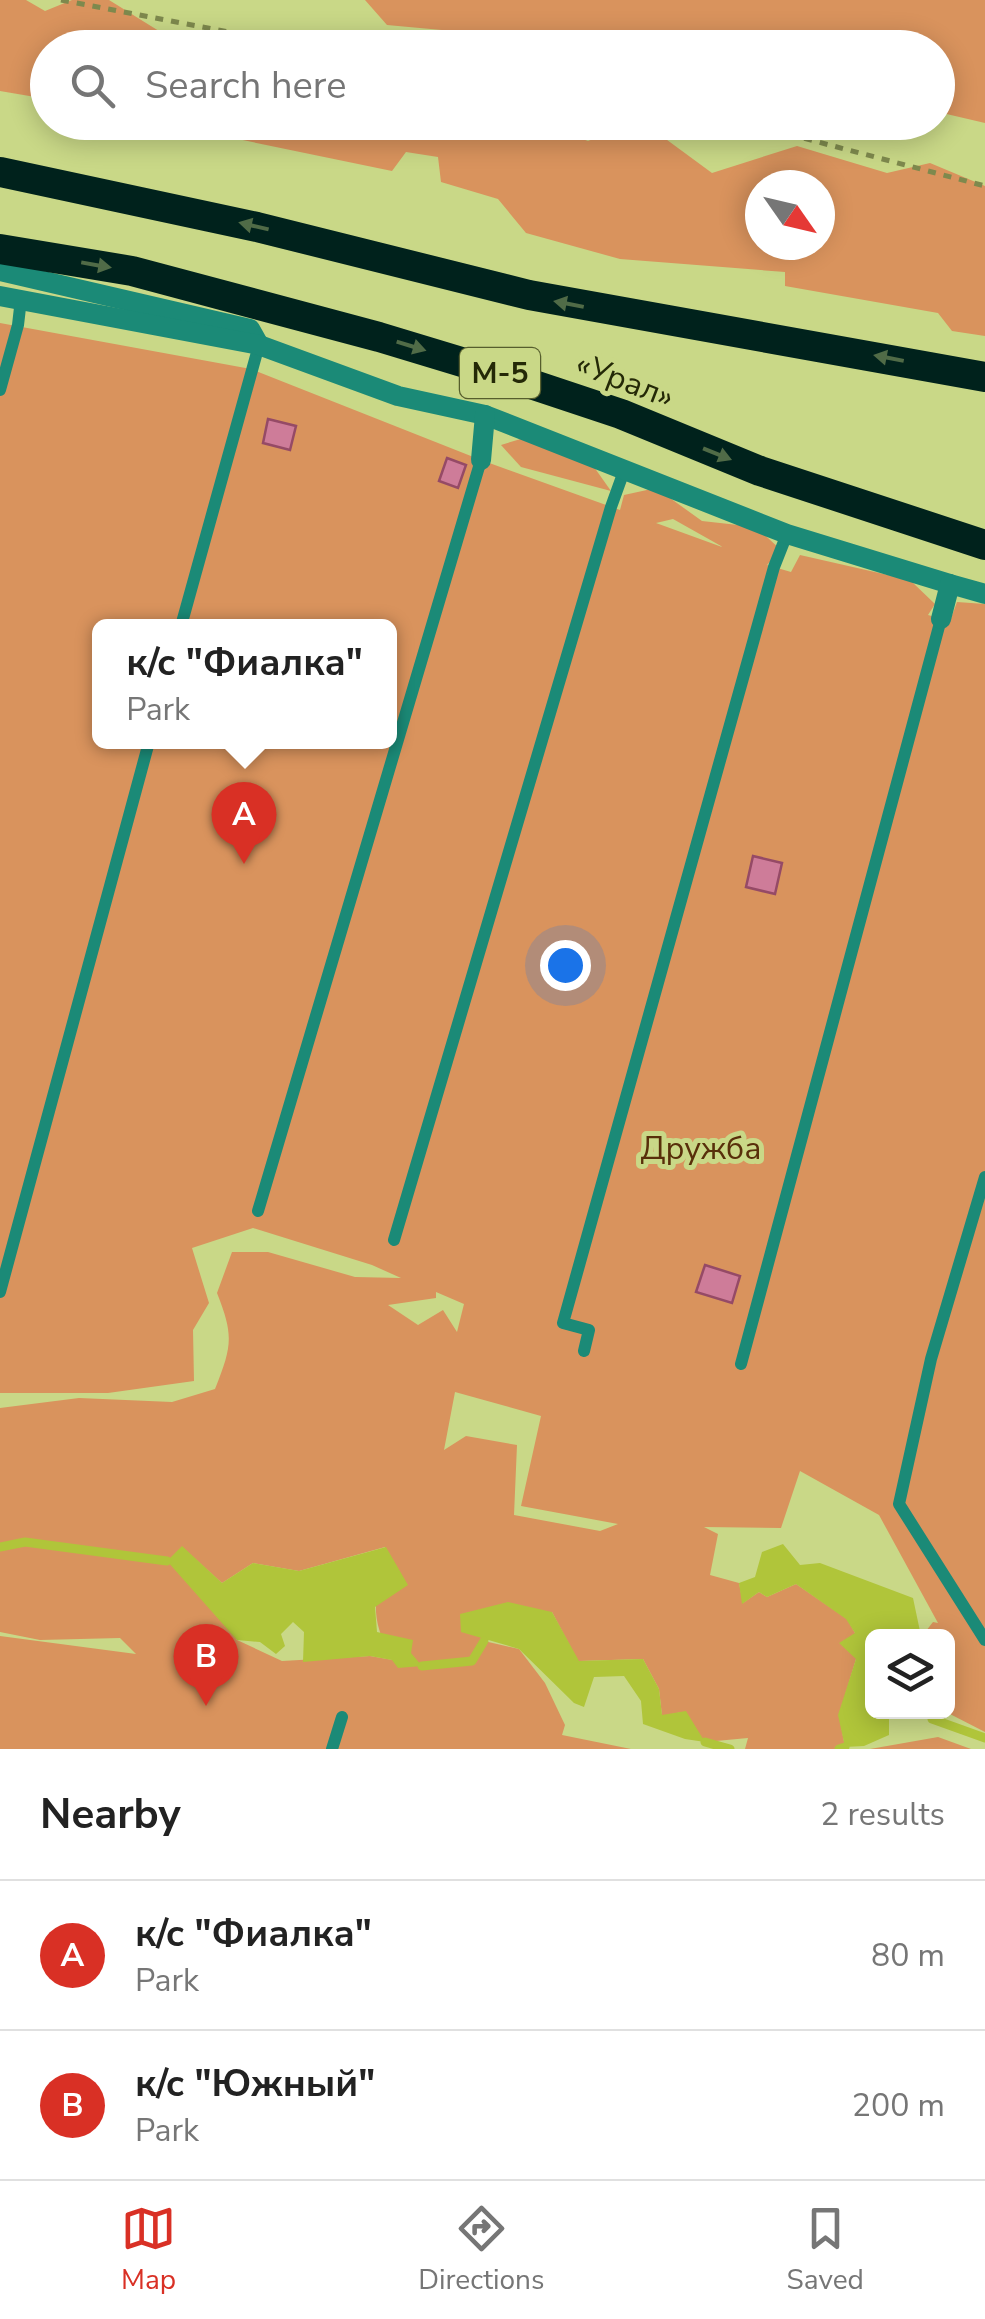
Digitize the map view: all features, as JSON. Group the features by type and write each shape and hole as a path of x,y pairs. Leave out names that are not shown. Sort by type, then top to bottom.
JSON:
{"highway":[{"name":"«Урал»","path":"0,172 257,226 528,296 985,377"},
{"name":"«Урал»","path":"0,249 132,271 498,372 621,414 760,471 985,545"}],"street":[{"path":"0,272 250,329 259,345"},
{"path":"11,298 259,345 398,396 485,415 786,534 985,594"},
{"path":"481,460 485,415"},
{"path":"940,619 950,584"}],"lane":[{"path":"0,390 18,325 11,298"},
{"path":"183,619 259,345"},
{"path":"397,743 481,460"},
{"path":"394,1240 624,470"},
{"path":"584,1351 589,1330 563,1323 786,534"},
{"path":"741,1364 940,619"},
{"path":"0,1292 148,749"},
{"path":"258,1211 395,749"},
{"path":"985,1177 931,1359 899,1504 985,1640"},
{"path":"332,1749 342,1717"}],"path":[{"path":"61,0 218,30"},
{"path":"811,140 985,186"}],"green space":[{"path":"0,0 26,0 45,11 72,0 109,0 157,30 30,30 30,96 0,91"},
{"path":"365,0 985,0 985,123 955,116 955,30 442,30 387,25"},
{"path":"242,140 667,140 712,173 797,146 887,173 930,163 985,186 985,336 952,331 938,313 785,286 785,272 620,259 526,233 498,199 441,182 438,157 406,152 392,171"},
{"name":"Дружба","path":"0,323 251,369 620,510 624,495 656,488 702,521 756,527 781,550 767,565 791,572 800,555 910,580 935,604 928,615 950,621 957,602 985,604 985,1732 955,1717 955,1629 928,1629 933,1622 938,1623 879,1515 800,1471 781,1528 704,1527 718,1534 710,1575 739,1583 743,1603 759,1592 767,1597 796,1584 847,1619 855,1633 856,1659 839,1715 845,1747 745,1749 748,1738 705,1742 682,1712 662,1716 659,1689 643,1659 578,1661 552,1612 484,1641 519,1649 545,1683 565,1725 562,1735 631,1749 0,1749 0,1636 136,1654 120,1638 40,1640 0,1632 0,1408 79,1398 172,1402 215,1389 229,1341 217,1293 232,1252 268,1252 355,1277 401,1278 372,1265 253,1228 192,1248 209,1303 193,1330 194,1381 108,1393 0,1393","holes":["673,519 722,547 656,523","436,1292 464,1304 457,1332 443,1310 418,1325 388,1305 436,1298","455,1392 541,1416 521,1506 618,1524 600,1531 514,1515 517,1445 466,1436 444,1450","182,1547 222,1583 253,1563 299,1571 385,1547 376,1617 393,1660 370,1656 282,1661 237,1640"]},
{"path":"524,438 594,467 611,491 521,467 501,445"},
{"path":"938,1737 971,1749 870,1749"}],"shaded area":[{"path":"783,1544 800,1565 820,1563 913,1598 920,1629 865,1629 865,1719 889,1719 889,1735 864,1746 845,1747 838,1715 856,1659 839,1643 855,1633 846,1619 796,1584 767,1597 759,1592 742,1604 739,1583 755,1577 762,1552"},
{"path":"182,1546 222,1583 253,1563 299,1571 386,1547 408,1585 375,1607 377,1632 413,1640 411,1653 422,1666 398,1668 392,1660 370,1656 303,1662 304,1632 293,1622 281,1634 285,1646 276,1654 260,1642 237,1640 167,1561"},
{"path":"508,1602 552,1612 579,1661 643,1659 659,1689 662,1715 686,1711 705,1742 643,1724 641,1701 624,1676 594,1677 584,1707 574,1703 519,1649 461,1632 460,1614"}],"building":[{"path":"268,419 296,426 290,450 263,443"},
{"path":"447,458 466,465 458,488 439,481"},
{"path":"753,856 782,863 775,894 746,887"},
{"path":"705,1265 740,1276 732,1303 696,1292"}],"waterway":[{"path":"0,1547 25,1542 167,1561"},
{"path":"422,1666 472,1661 484,1641"},
{"path":"932,1719 985,1738"},
{"path":"705,1742 730,1749"},
{"path":"839,1749 845,1747"}],"place":[{"name":"к/с \"Фиалка\"","path":"244,864"},
{"name":"к/с \"Южный\"","path":"206,1706"}]}
